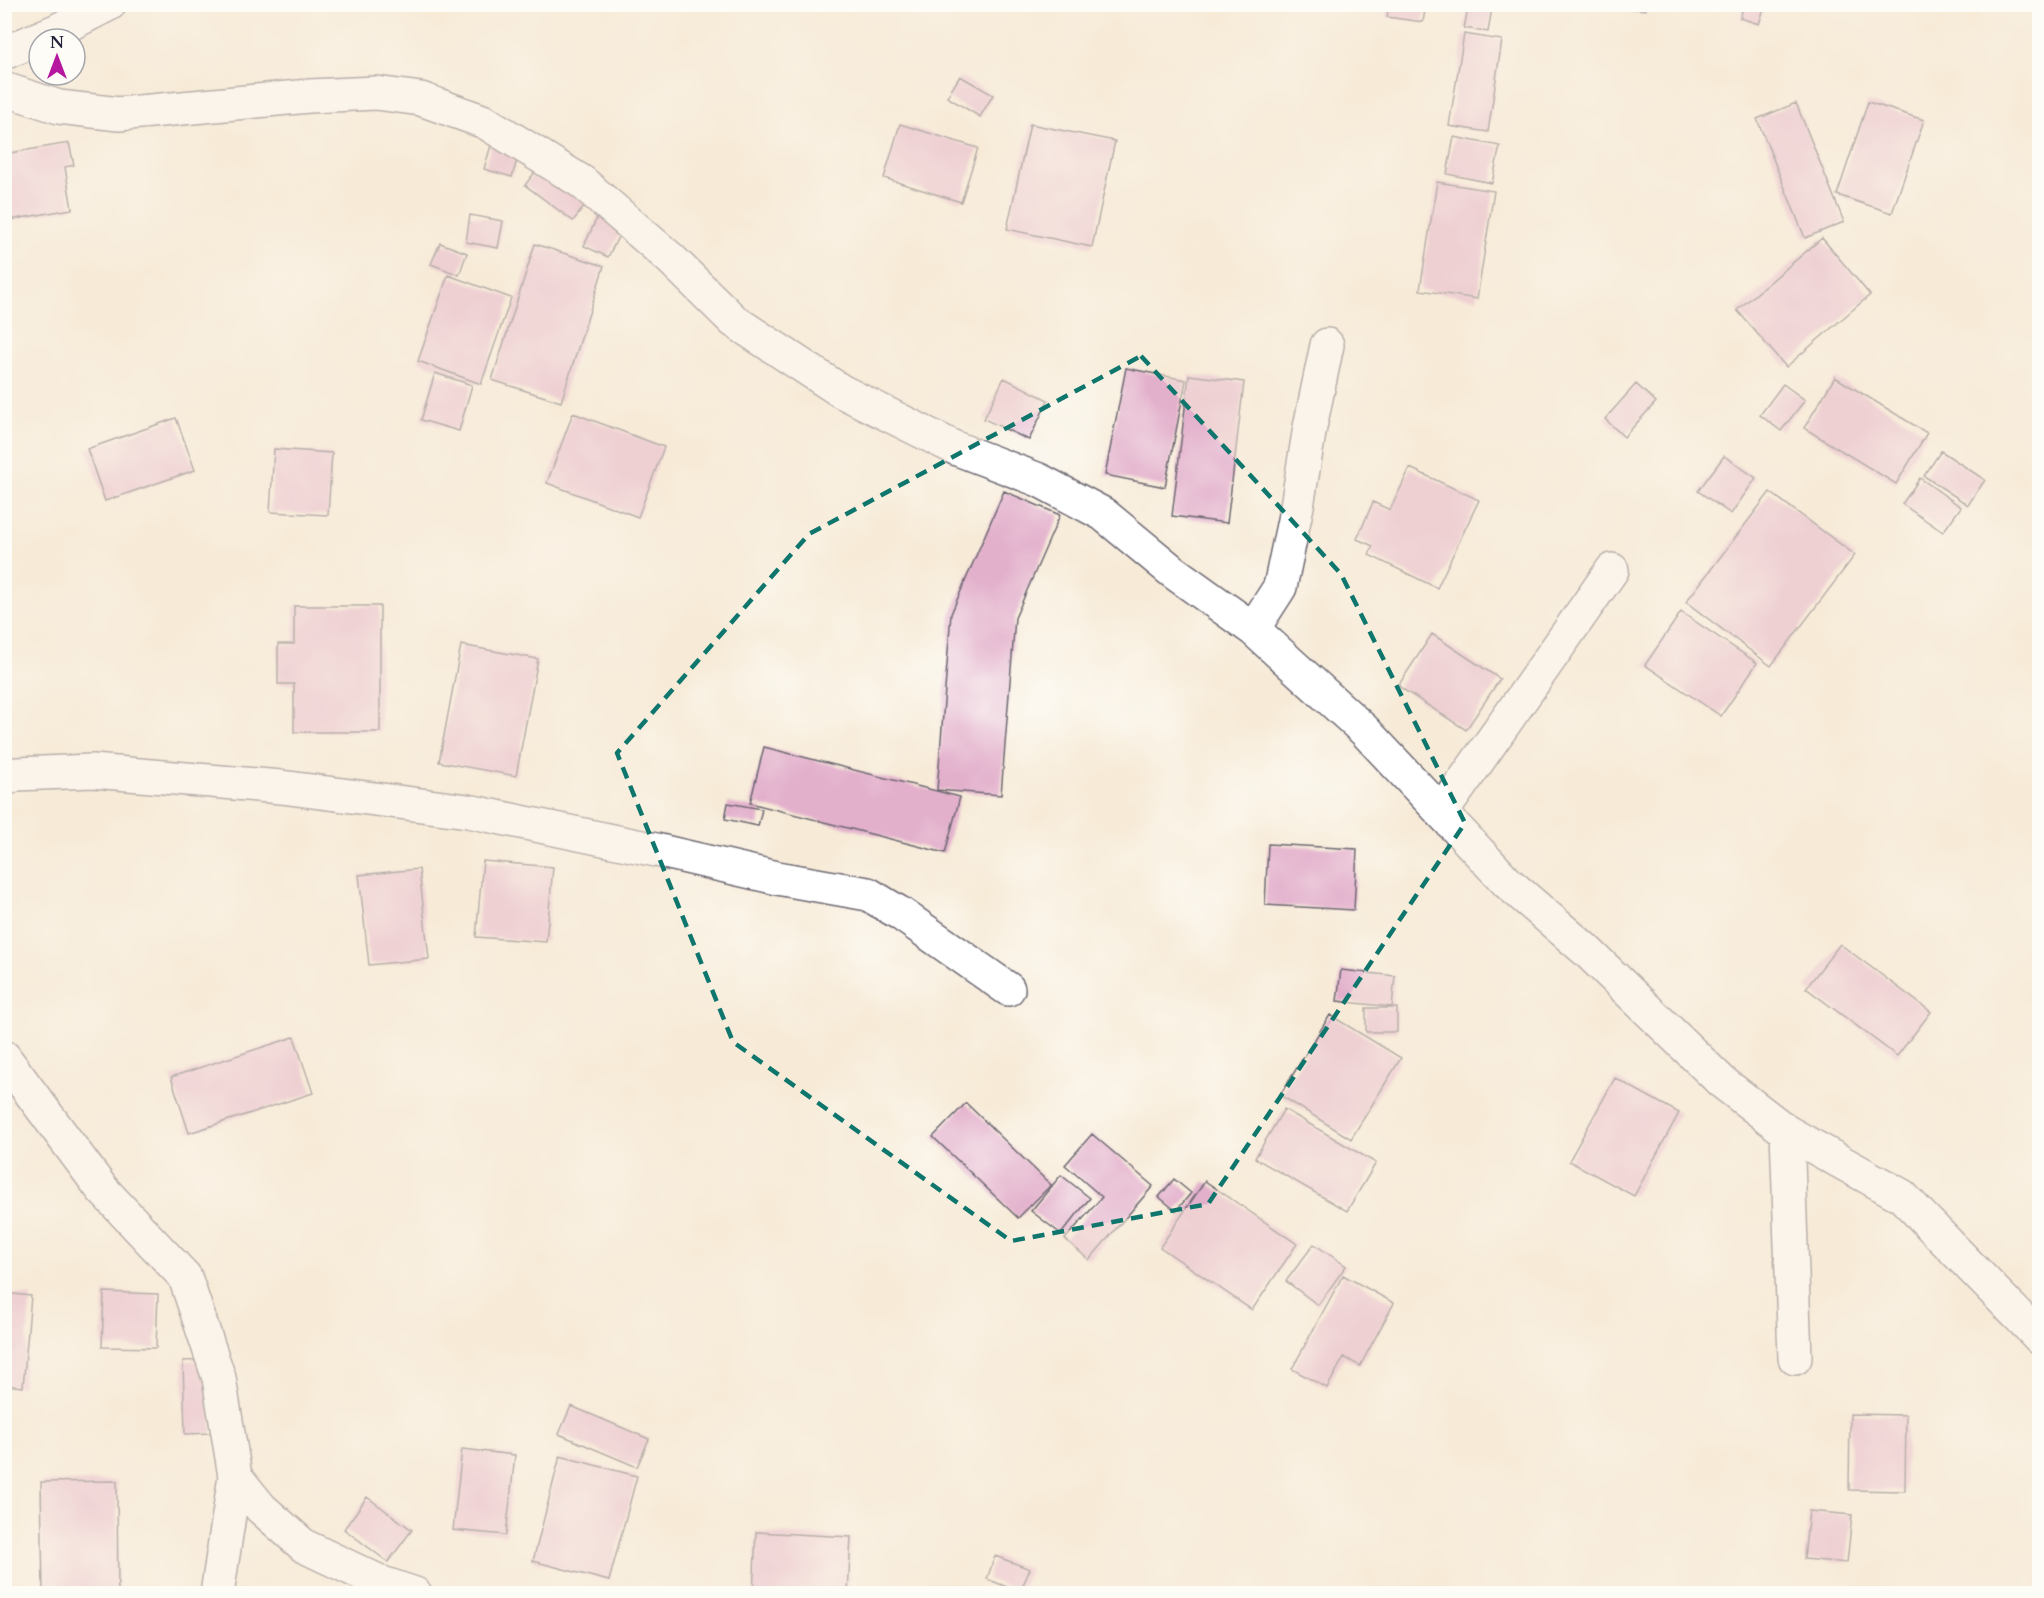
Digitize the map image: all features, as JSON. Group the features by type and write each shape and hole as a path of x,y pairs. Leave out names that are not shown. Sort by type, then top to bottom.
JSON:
{"street":[{"path":"4,53 56,31 110,4"},
{"path":"4,89 59,107 119,114 309,96 376,93 421,99 484,122 582,182 671,259 734,321 841,392 955,448 1039,480 1103,514 1172,571 1253,629 1364,730 1508,883 1587,951 1722,1082 1787,1132 1902,1196 2040,1338"},
{"path":"1253,629 1280,586 1298,506 1310,427 1327,345"},
{"path":"1442,812 1612,570"},
{"path":"4,780 16,774 93,771 281,787 468,811 777,878 868,894 901,914 1008,989"},
{"path":"4,1057 102,1189 185,1277 219,1378 235,1476 217,1593"},
{"path":"1787,1132 1795,1358"},
{"path":"235,1476 261,1508 304,1546 382,1583 415,1593"}],"highlighted area":[{"path":"1141,356 1341,574 1465,823 1208,1204 1011,1241 733,1042 617,753 809,534"}],"building":[{"path":"1389,4 1426,4 1423,22 1387,17"},
{"path":"1469,4 1492,8 1488,32 1464,28"},
{"path":"1614,4 1646,4 1646,10 1613,7"},
{"path":"1744,5 1765,5 1759,24 1740,18"},
{"path":"1464,34 1502,40 1488,132 1449,126"},
{"path":"960,76 993,95 980,117 947,97"},
{"path":"1868,102 1924,120 1892,213 1837,195"},
{"path":"1796,103 1844,222 1805,238 1757,119"},
{"path":"900,124 978,148 961,202 884,178"},
{"path":"1030,124 1115,141 1092,247 1007,229"},
{"path":"1454,137 1500,146 1492,183 1447,174"},
{"path":"492,142 520,150 512,177 484,169"},
{"path":"69,143 74,165 65,167 72,209 4,221 4,154"},
{"path":"539,167 587,203 573,221 525,185"},
{"path":"1437,182 1494,191 1477,299 1420,290"},
{"path":"601,209 626,221 608,257 584,246"},
{"path":"470,215 503,221 498,248 466,242"},
{"path":"1822,238 1870,295 1786,367 1737,310"},
{"path":"440,243 467,253 459,275 431,264"},
{"path":"535,244 604,266 561,402 492,380"},
{"path":"448,275 511,298 481,384 418,361"},
{"path":"1126,368 1186,380 1165,487 1105,475"},
{"path":"435,373 472,385 459,431 421,420"},
{"path":"1189,375 1244,382 1227,523 1172,516"},
{"path":"1835,377 1927,433 1896,484 1804,428"},
{"path":"1004,378 1048,400 1029,440 984,419"},
{"path":"1636,384 1656,402 1624,437 1605,419"},
{"path":"1783,384 1805,400 1781,431 1760,415"},
{"path":"573,413 664,447 638,517 547,483"},
{"path":"176,418 195,470 105,501 87,449"},
{"path":"274,449 332,453 328,515 270,512"},
{"path":"1941,451 1985,480 1968,505 1924,476"},
{"path":"1724,456 1756,478 1731,514 1698,491"},
{"path":"1410,468 1479,500 1437,588 1369,555 1373,546 1357,539 1373,502 1390,510"},
{"path":"1920,478 1961,507 1943,532 1902,504"},
{"path":"1004,491 1060,515 1015,618 1001,795 937,790 951,614"},
{"path":"1770,492 1855,555 1771,666 1686,602"},
{"path":"294,606 380,606 380,732 294,732 294,684 278,684 278,644 294,644"},
{"path":"1681,612 1757,663 1721,716 1645,665"},
{"path":"1432,634 1500,679 1466,730 1398,686"},
{"path":"461,645 538,659 516,776 439,762"},
{"path":"764,747 960,797 945,853 750,803"},
{"path":"728,803 762,809 758,826 725,819"},
{"path":"1268,844 1357,849 1354,910 1265,905"},
{"path":"483,861 553,867 546,942 476,937"},
{"path":"419,869 429,959 369,965 359,875"},
{"path":"1840,944 1931,1012 1897,1056 1806,988"},
{"path":"1341,970 1395,976 1392,1007 1337,1001"},
{"path":"1366,1008 1397,1008 1397,1032 1366,1032"},
{"path":"1330,1015 1401,1058 1351,1139 1280,1095"},
{"path":"294,1037 313,1093 189,1133 171,1077"},
{"path":"1615,1078 1679,1113 1634,1196 1569,1161"},
{"path":"966,1103 1051,1185 1018,1218 933,1137"},
{"path":"1284,1109 1376,1163 1347,1211 1255,1158"},
{"path":"1092,1134 1153,1186 1089,1260 1065,1239 1102,1197 1065,1165"},
{"path":"1061,1175 1090,1198 1061,1234 1031,1211"},
{"path":"1174,1179 1191,1193 1176,1211 1159,1197"},
{"path":"1205,1181 1297,1244 1252,1310 1160,1247"},
{"path":"1314,1244 1346,1266 1318,1305 1286,1281"},
{"path":"1343,1275 1394,1303 1360,1366 1344,1357 1327,1388 1292,1369"},
{"path":"104,1292 158,1294 156,1348 102,1347"},
{"path":"4,1293 31,1296 23,1387 4,1385"},
{"path":"209,1360 212,1433 185,1434 183,1361"},
{"path":"571,1406 649,1439 637,1467 559,1434"},
{"path":"1850,1414 1906,1415 1905,1491 1849,1490"},
{"path":"462,1449 515,1455 506,1535 453,1530"},
{"path":"560,1456 637,1476 609,1581 533,1561"},
{"path":"117,1481 118,1594 43,1594 41,1482"},
{"path":"367,1497 412,1530 388,1562 344,1529"},
{"path":"1809,1511 1852,1515 1847,1563 1804,1559"},
{"path":"756,1532 851,1537 848,1594 753,1594"},
{"path":"995,1556 1030,1569 1020,1592 987,1579"}]}
